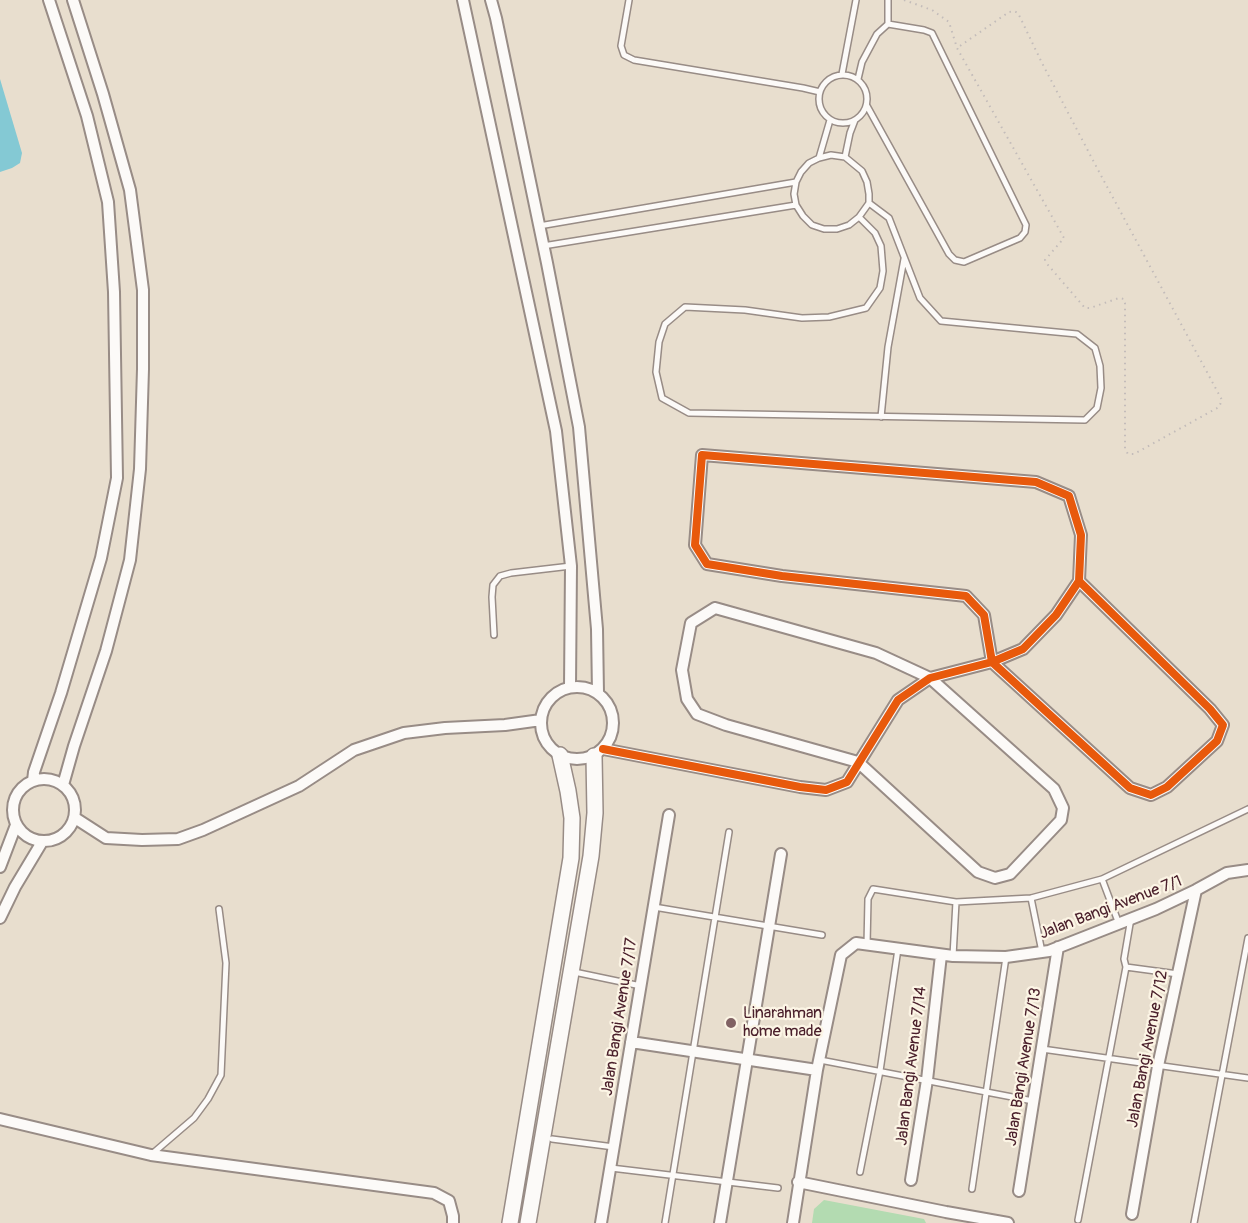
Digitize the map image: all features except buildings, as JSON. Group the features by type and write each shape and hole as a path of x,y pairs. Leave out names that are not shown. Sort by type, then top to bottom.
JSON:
{"street":[{"path":"33,781 101,558 117,478 115,316 108,202 87,116 49,0"},
{"path":"63,785 106,651 130,560 140,469 143,369 143,290 130,190 73,0"},
{"path":"463,0 556,430 571,566 570,687"},
{"path":"491,0 579,427 597,629 598,693"},
{"path":"598,752 826,790 847,782 898,700 930,678 992,662 1023,649 1056,615 1079,581 1081,535 1069,496 1036,482 702,455 695,545 707,564 782,576 966,596 984,615 992,662 1130,788 1151,795 1167,787 1217,741 1222,725 1210,709 1079,581"},
{"path":"715,608 876,653 930,678 1054,789 1063,808 1061,820 1010,874 995,878 978,872 858,762 726,725 697,714 687,699 682,670 692,623 715,608"},
{"path":"570,687 584,687 598,693 613,713 614,726 611,738 598,752 577,760 560,756 551,749 541,731 541,720 547,703 561,690 570,687"},
{"path":"75,818 106,838 178,839 299,786 354,750 404,733 541,720"},
{"path":"528,1223 591,856 598,752"},
{"path":"510,1223 571,858 572,818 560,756"},
{"path":"49,779 63,785 74,800 75,818 66,833 59,838 42,842 32,839 23,834 16,825 13,817 15,800 19,792 33,781 49,779"},
{"name":"Jalan Bangi Avenue 7/17","path":"602,1223 669,815"},
{"path":"0,867 16,825"},
{"path":"0,918 15,887 42,842"},
{"path":"720,1223 781,854"},
{"name":"Jalan Bangi Avenue 7/1","path":"818,1065 841,955 855,943 953,956 1006,957 1042,952 1119,924 1196,890 1227,873 1248,870"},
{"name":"Jalan Bangi Avenue 7/12","path":"1132,1214 1158,1066 1196,890"},
{"name":"Jalan Bangi Avenue 7/13","path":"1019,1191 1058,947"},
{"name":"Jalan Bangi Avenue 7/14","path":"911,1180 927,1080 941,955"},
{"path":"632,1042 747,1059 818,1065 793,1223"},
{"path":"0,1119 151,1155 434,1193 449,1201 453,1223"},
{"path":"798,1182 945,1217 1006,1223"}],"lane":[{"path":"629,0 621,46 624,55 634,60 820,92"},
{"path":"843,74 856,0"},
{"path":"858,79 862,62 877,34 888,24 888,0"},
{"path":"867,106 855,120 838,123 830,120 824,114 820,107 820,92 828,79 843,74 858,79 863,85 867,92 867,106 949,254 955,260 964,262 1020,238 1025,232 1026,225 932,33 888,24"},
{"path":"819,158 830,120"},
{"path":"845,157 855,120"},
{"path":"831,155 845,157 862,171 867,182 869,203 859,217 849,225 837,229 824,229 812,225 802,216 796,205 794,194 796,182 809,163 819,158 831,155"},
{"path":"539,226 796,182"},
{"path":"859,217 875,233 881,246 883,271 880,288 866,308 829,317 802,318 745,310 685,307 665,324 659,342 656,372 662,398 689,412 881,417 1085,420 1097,408 1101,388 1100,366 1095,348 1077,334 941,321 920,298 889,218 869,203"},
{"path":"543,246 796,205"},
{"path":"881,417 888,347 904,258"},
{"path":"494,636 492,591 493,585 500,576 571,566"},
{"path":"867,945 867,899 873,889 956,902 1031,898 1102,879 1248,809"},
{"path":"665,1223 729,832"},
{"path":"1102,879 1119,924"},
{"path":"1031,898 1042,952"},
{"path":"953,956 956,902"},
{"path":"654,907 822,935"},
{"path":"151,1155 194,1119 221,1075 226,963 219,909"},
{"path":"1078,1220 1126,967 1124,959 1131,918"},
{"path":"1194,1223 1248,938"},
{"path":"860,1172 880,1071 898,949"},
{"path":"972,1189 1006,957"},
{"path":"1126,967 1178,974"},
{"path":"579,973 641,986"},
{"path":"1042,1049 1248,1078"},
{"path":"818,1065 880,1071 1034,1101"},
{"path":"552,1139 614,1147"},
{"path":"611,1168 778,1188"}],"path":[{"path":"904,0 932,10 949,22 957,48 1064,238 1045,260 1048,265 1085,308 1119,298 1124,299 1125,449 1128,454 1134,454 1219,406 1222,400 1086,147 1018,13 1014,10 1009,12 957,48"}],"green space":[{"path":"824,1200 924,1219 926,1223 812,1223 814,1209"}],"water":[{"path":"0,79 22,153 20,163 0,172"}],"cycle path":[{"path":"603,749 826,790 847,782 898,700 930,678 992,662 1023,649 1056,615 1079,581 1081,535 1069,496 1036,482 702,455 695,545 707,564 782,576 966,596 984,615 992,662 1130,788 1151,795 1167,787 1217,741 1223,725 1210,709 1079,581"}],"place":[{"name":"Linarahman home made","path":"731,1023"}]}
